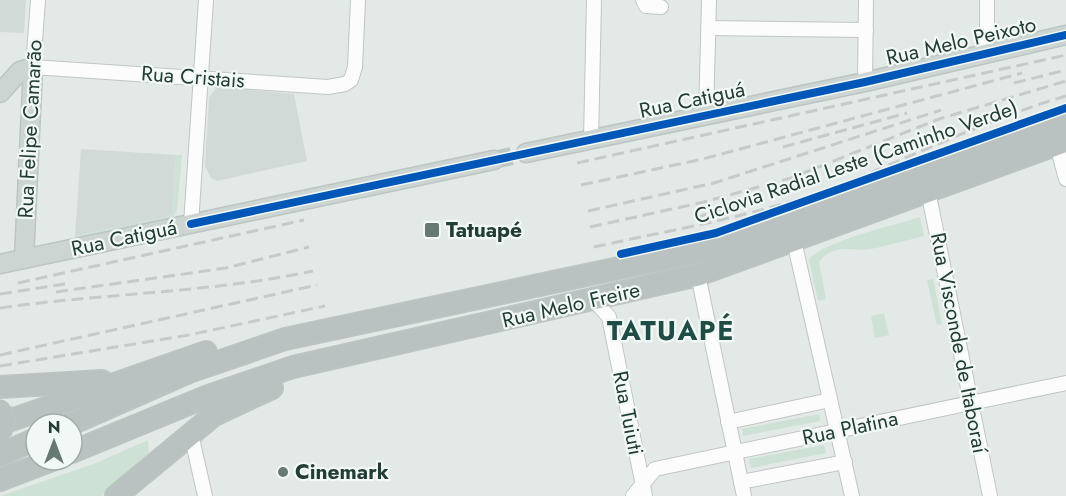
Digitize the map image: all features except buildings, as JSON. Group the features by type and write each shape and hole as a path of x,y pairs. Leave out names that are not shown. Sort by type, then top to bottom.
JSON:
{"highway":[{"name":"Rua Melo Freire","path":"84,447 208,396 293,367 698,276 928,191 1060,132"},
{"name":"Rua Melo Freire","path":"84,418 189,372 285,339 705,250 1060,132"},
{"path":"0,424 120,380 226,345 285,339"},
{"path":"116,496 190,434 226,408 332,367 341,356"},
{"path":"0,387 120,380"},
{"path":"0,410 4,420 0,433"},
{"path":"0,455 24,444"},
{"path":"100,496 137,467 165,454"},
{"path":"0,480 24,471"}],"main road":[{"name":"Rua Melo Peixoto","path":"865,81 1066,35"},
{"path":"0,93 20,71 33,67"},
{"name":"Rua Felipe Camarão","path":"24,258 33,67"},
{"name":"Rua Catiguá","path":"526,153 865,81"},
{"name":"Rua Catiguá","path":"0,264 494,160"}],"street":[{"name":"Rua Felipe Camarão","path":"33,67 38,0"},
{"path":"191,224 206,0"},
{"name":"Rua Cristais","path":"33,67 337,87 351,80 355,67 358,0"},
{"path":"591,140 594,0"},
{"path":"643,0 646,6 661,7"},
{"path":"706,116 709,0"},
{"path":"865,81 866,0"},
{"path":"987,0 987,52"},
{"path":"709,28 866,30"},
{"path":"1060,132 1066,179"},
{"name":"Rua Visconde de Itaboraí","path":"928,191 990,496"},
{"path":"795,241 852,496"},
{"path":"698,276 743,489 845,462"},
{"name":"Rua Tuiuti","path":"594,300 609,317 644,490"},
{"name":"Rua Platina","path":"633,496 644,490 655,468 1066,383"},
{"path":"729,422 831,400"},
{"path":"190,434 205,496"}],"shaded area":[{"path":"0,0 26,0 24,33 0,32"},
{"path":"217,87 294,94 307,161 217,181 211,178 205,166 209,97"},
{"path":"81,149 176,155 172,213 167,217 75,236"}],"green space":[{"path":"176,155 182,155 177,210 171,220 75,239 75,236 169,216 172,212"},
{"path":"920,217 924,236 872,249 838,250 823,257 819,262 826,299 818,301 809,259 817,252 845,240"},
{"path":"933,279 942,324 937,325 927,280"},
{"path":"884,313 889,335 875,338 871,316"},
{"path":"819,414 820,421 743,436 742,429"},
{"path":"148,440 149,453 102,496 0,496 70,472 84,472 84,467"},
{"path":"824,445 826,453 751,468 749,459"}],"tunnel":[{"path":"494,160 526,153"}],"railway":[{"path":"577,163 1066,55"},
{"path":"1014,83 1066,70"},
{"path":"581,185 703,159 1022,73"},
{"path":"590,227 704,202 791,178 939,119 1066,81"},
{"path":"594,247 710,222 796,200 824,191 1005,117 1066,96"},
{"path":"588,211 714,183 941,110"},
{"path":"783,147 907,113"},
{"path":"695,218 750,199"},
{"path":"18,283 304,220"},
{"path":"56,292 226,268 309,247"},
{"path":"0,308 235,284 313,271"},
{"path":"0,294 65,284"},
{"path":"0,355 317,285"},
{"path":"0,366 189,335 325,306"}],"cycle path":[{"path":"191,224 865,82 1066,35"},
{"name":"Ciclovia Radial Leste (Caminho Verde)","path":"621,254 716,233 1066,108"}],"place":[{"name":"Tatuapé","path":"432,230"},
{"name":"Cinemark","path":"283,472"}],"district":[{"name":"TATUAPÉ","path":"671,331"}]}
